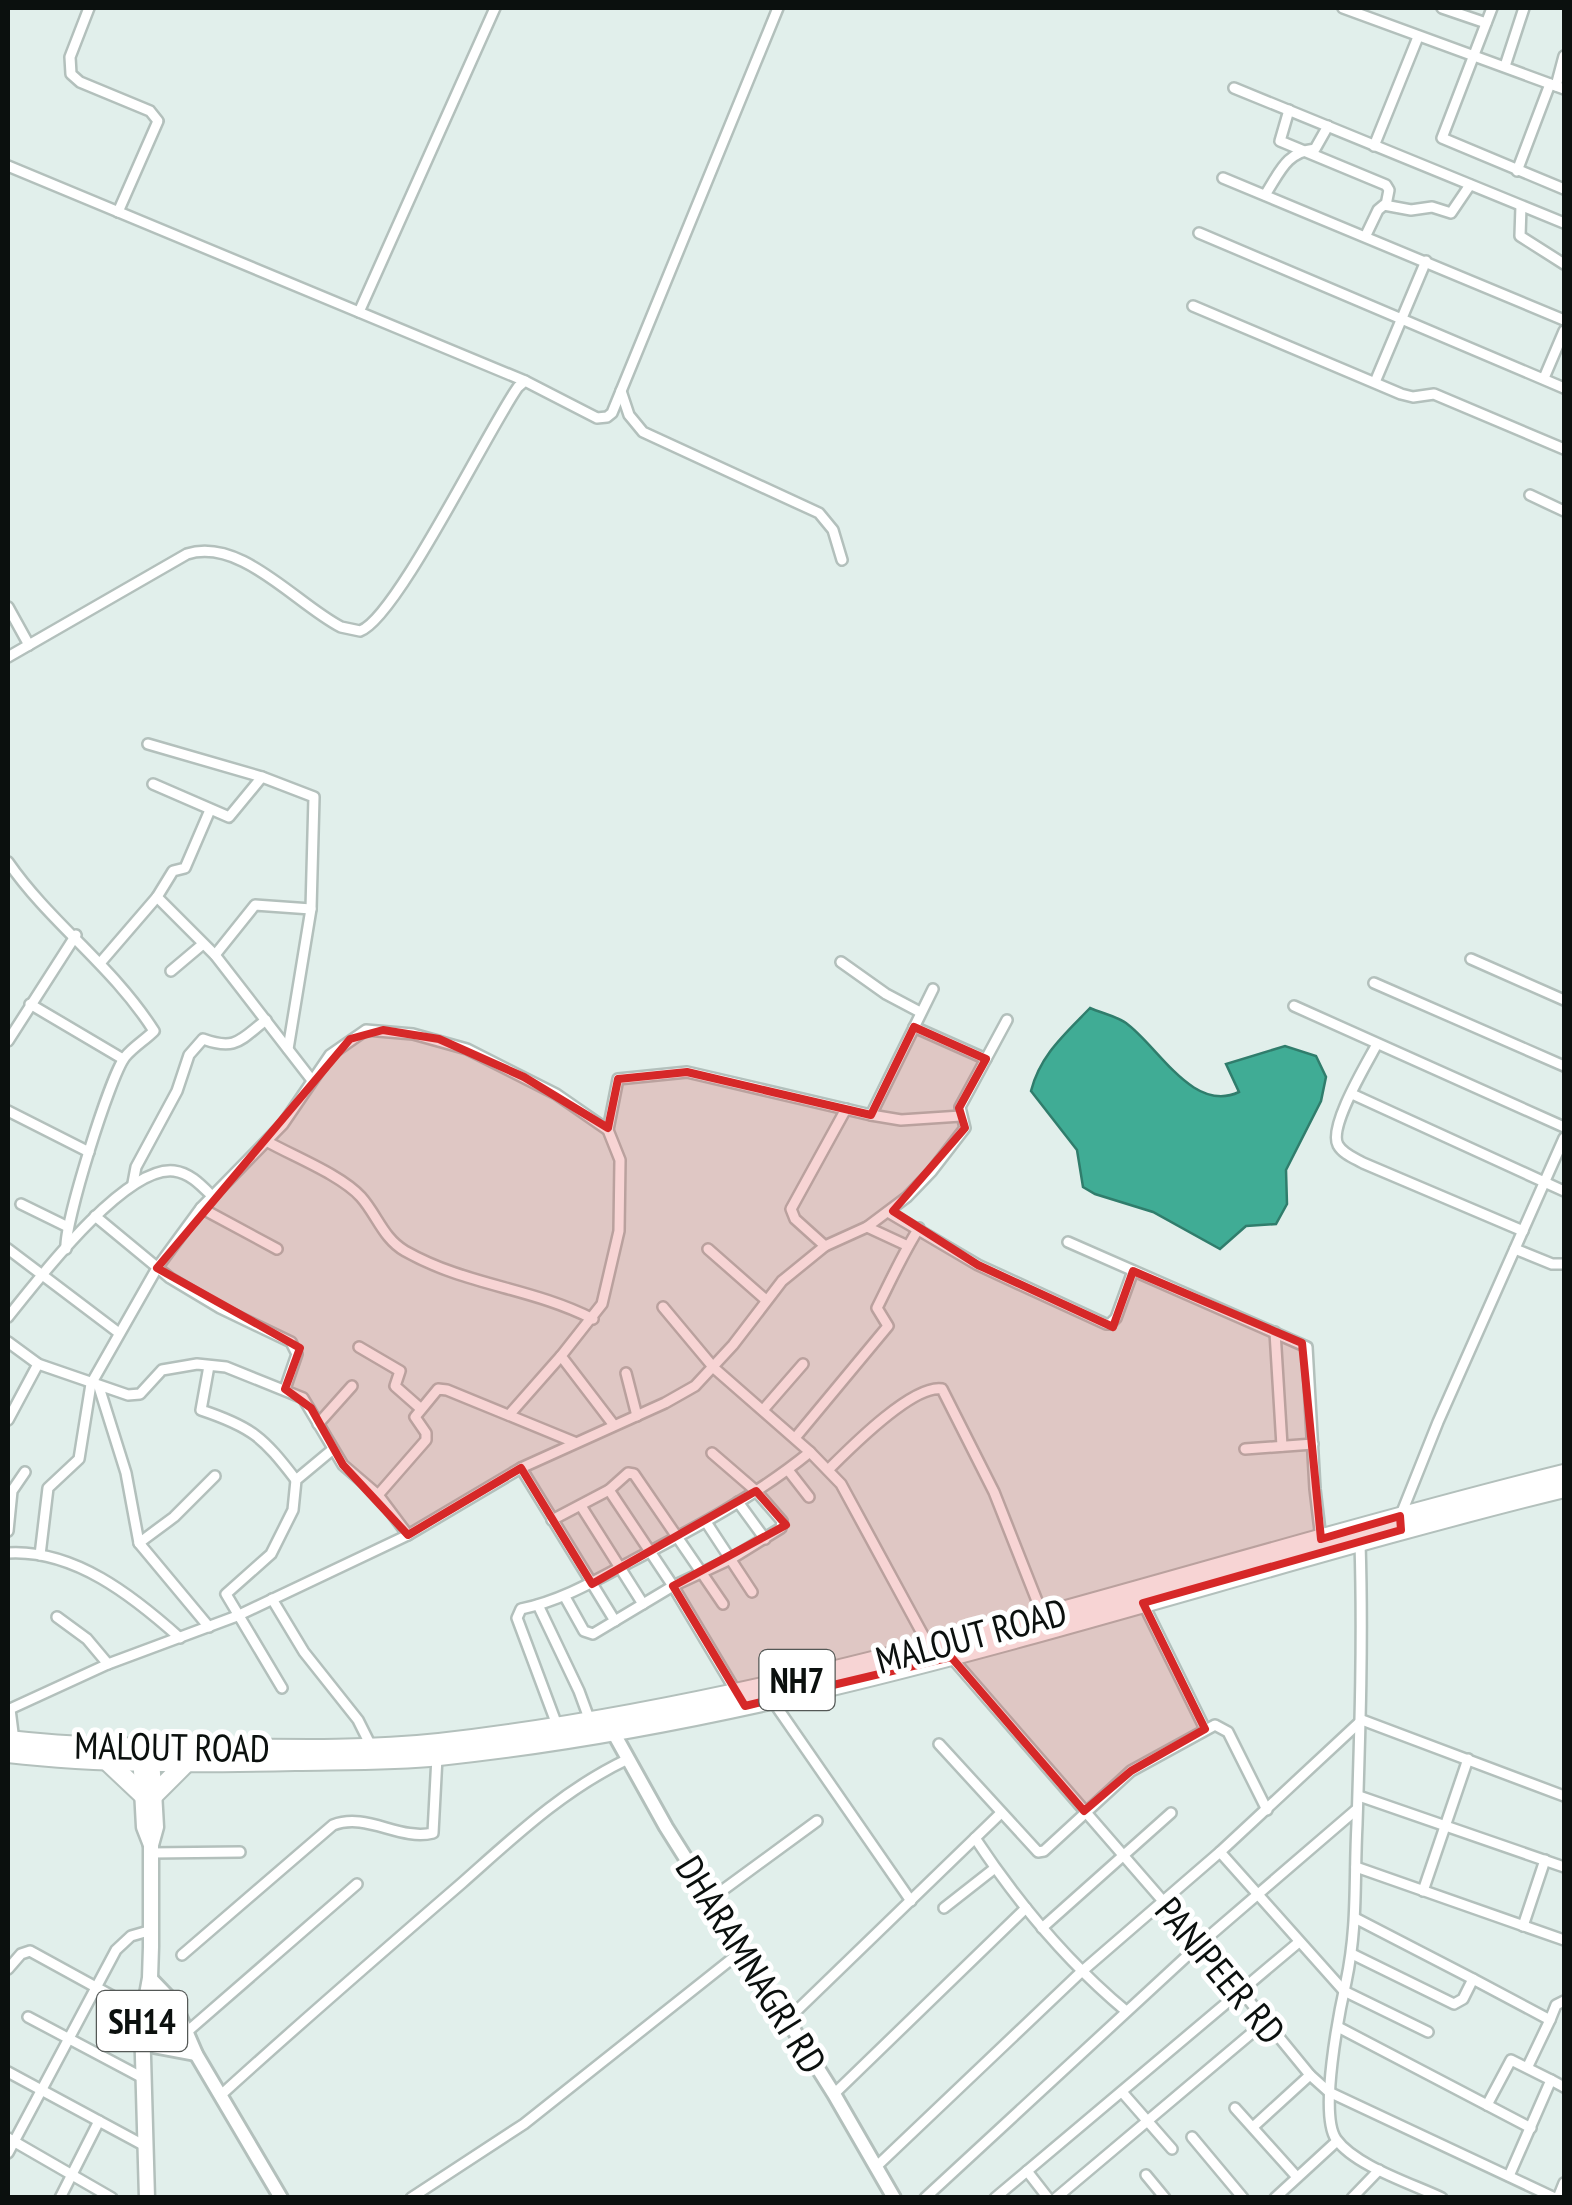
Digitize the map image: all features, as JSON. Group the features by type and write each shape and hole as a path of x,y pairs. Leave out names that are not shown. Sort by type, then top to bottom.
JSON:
{"highway":[{"name":"MALOUT ROAD","path":"10,1744 74,1747 186,1763 248,1755 436,1743 741,1700 772,1700 951,1657 1360,1543 1400,1523 1564,1474"},
{"name":"MALOUT ROAD","path":"10,1744 107,1761 146,1755 438,1757 612,1730 741,1700 1321,1538 1564,1488"},
{"path":"107,1761 148,1794 186,1763"}],"main road":[{"name":"SH14","path":"146,1755 156,1838 151,1848 150,1978 143,2014 147,2198"}],"street":[{"path":"89,8 70,57 71,74 80,82 150,111 158,120 118,212"},
{"path":"359,312 495,8"},
{"path":"8,166 524,381 602,419 612,413 778,8"},
{"path":"1343,8 1557,87"},
{"path":"1442,8 1486,24"},
{"path":"1492,8 1442,138 1564,189"},
{"path":"1504,66 1524,8"},
{"path":"1374,146 1418,37"},
{"path":"1517,170 1557,87 1564,56"},
{"path":"1234,88 1564,223"},
{"path":"1289,110 1278,139 1386,185 1386,205"},
{"path":"1266,195 1290,158 1300,151 1315,149 1328,126"},
{"path":"1223,178 1564,320"},
{"path":"1366,235 1378,210 1386,205 1416,210 1432,207 1452,213 1470,185"},
{"path":"1520,206 1520,236 1564,264"},
{"path":"1199,233 1564,388"},
{"path":"1375,382 1426,261"},
{"path":"1194,306 1408,396 1434,394 1564,449"},
{"path":"1544,378 1564,331"},
{"path":"8,657 187,554 202,550 229,554 342,627 353,631 367,628 376,622 404,581 524,381"},
{"path":"621,391 629,416 643,432 819,513 834,530 842,560"},
{"path":"1530,495 1564,511"},
{"path":"8,607 29,645"},
{"path":"148,744 314,797 311,909 288,1049"},
{"path":"153,784 231,816 262,778"},
{"path":"101,962 173,871 185,868 210,810"},
{"path":"8,862 40,905 101,962 154,1031 123,1059 89,1152 68,1227 66,1249"},
{"path":"157,896 214,955 311,1079"},
{"path":"214,955 256,905 311,909"},
{"path":"8,1041 76,935"},
{"path":"171,971 203,944"},
{"path":"1471,960 1564,1000"},
{"path":"841,962 920,1012"},
{"path":"1374,982 1564,1066"},
{"path":"871,1115 933,988"},
{"path":"30,1004 123,1059"},
{"path":"1294,1006 1564,1127"},
{"path":"134,1183 136,1167 177,1091 191,1051 203,1040 232,1046 266,1020"},
{"path":"10,1744 9,1706 237,1616 408,1535 521,1468 695,1386 791,1272 825,1246 867,1227 907,1198 948,1151 965,1128 960,1107 1007,1020"},
{"path":"914,1027 986,1058"},
{"path":"40,1555 48,1488 79,1459 95,1386 119,1332 157,1268 201,1208 268,1142 330,1055 366,1030 414,1034 467,1049 524,1077 580,1108 608,1130 620,1160 622,1203 602,1304 593,1320 509,1415"},
{"path":"1377,1044 1335,1131 1340,1148 1364,1163 1523,1231"},
{"path":"608,1130 618,1079 687,1072 901,1120 961,1116"},
{"path":"1352,1094 1564,1191"},
{"path":"825,1246 794,1219 791,1209 846,1109"},
{"path":"8,1111 89,1152"},
{"path":"1400,1523 1564,1138"},
{"path":"268,1142 360,1196 386,1236 407,1252 480,1283 555,1300 593,1320"},
{"path":"8,1316 95,1216 134,1183 172,1170 192,1177 212,1196"},
{"path":"21,1204 68,1227"},
{"path":"201,1208 277,1250"},
{"path":"888,1212 978,1265 1106,1324 1114,1322 1133,1271"},
{"path":"95,1216 157,1268 220,1308 291,1342 297,1354 285,1389"},
{"path":"867,1227 908,1246"},
{"path":"795,1438 888,1326 877,1308 919,1228"},
{"path":"1068,1242 1302,1344 1310,1352 1321,1538"},
{"path":"8,1249 119,1332"},
{"path":"708,1249 766,1300"},
{"path":"1515,1249 1552,1264 1564,1264"},
{"path":"663,1307 714,1368 841,1484 930,1648"},
{"path":"1274,1332 1282,1446"},
{"path":"8,1342 38,1364 95,1386 136,1396 162,1370 210,1366 226,1367 285,1389 303,1398 342,1466 378,1495 408,1535"},
{"path":"359,1347 400,1371 395,1386 420,1408"},
{"path":"561,1356 614,1424"},
{"path":"8,1420 38,1364"},
{"path":"763,1410 803,1364"},
{"path":"210,1366 200,1410 247,1428 296,1480 294,1510 270,1554 226,1594 282,1688"},
{"path":"626,1373 637,1416"},
{"path":"95,1386 126,1473 139,1544 209,1627"},
{"path":"318,1424 352,1386"},
{"path":"378,1495 426,1440 415,1417 434,1391 442,1388 574,1442"},
{"path":"829,1469 889,1413 932,1388 942,1389 994,1492 1043,1617"},
{"path":"1245,1448 1313,1444"},
{"path":"296,1480 332,1450"},
{"path":"557,1725 517,1618 521,1608 566,1597 680,1537 756,1492 810,1452"},
{"path":"566,1597 588,1634 674,1586 731,1560 781,1528 782,1521 756,1492 712,1454"},
{"path":"521,1468 614,1621"},
{"path":"788,1470 808,1497"},
{"path":"8,1531 10,1490 25,1472"},
{"path":"552,1520 609,1490 628,1473 634,1474 724,1604"},
{"path":"139,1544 182,1510 215,1476"},
{"path":"609,1490 674,1586 741,1700"},
{"path":"738,1502 765,1540"},
{"path":"581,1506 644,1604"},
{"path":"706,1522 752,1592"},
{"path":"1360,1543 1362,1720 1356,1918 1329,2092 1331,2128 1337,2141 1378,2170 1418,2193 1442,2198"},
{"path":"8,1553 40,1555 81,1569 124,1591 180,1638"},
{"path":"272,1599 312,1664 358,1720 371,1746"},
{"path":"1143,1603 1205,1729"},
{"path":"538,1605 580,1690 590,1721"},
{"path":"57,1617 88,1639 108,1664"},
{"name":"PANJPEER RD","path":"951,1657 1310,2075 1329,2092 1557,2198 1564,2183"},
{"path":"772,1700 911,1900"},
{"path":"1362,1720 1564,1796"},
{"path":"877,2166 1080,1973 1220,1852 1362,1720"},
{"path":"938,1744 1038,1852 1044,1851 1131,1771 1215,1726 1228,1732 1266,1810"},
{"name":"DHARAMNAGRI RD","path":"612,1730 626,1760 834,2094 894,2198"},
{"path":"182,1955 334,1825 347,1820 411,1834 433,1833 438,1757"},
{"path":"1423,1891 1468,1759"},
{"path":"221,2095 546,1809 589,1779 626,1760"},
{"path":"1359,1796 1564,1868"},
{"path":"924,2198 1200,1944 1357,1808"},
{"path":"786,2020 1001,1813"},
{"path":"1042,1928 1171,1813"},
{"path":"712,1898 817,1821"},
{"path":"975,1838 1080,1973 1126,2011"},
{"path":"151,1848 240,1852"},
{"path":"1220,1852 1344,1991 1428,2032"},
{"path":"1524,1926 1545,1860"},
{"path":"1356,1867 1564,1940"},
{"path":"944,1908 996,1868"},
{"path":"188,2031 357,1884"},
{"path":"834,2094 1026,1908"},
{"path":"1356,1918 1550,2020"},
{"path":"8,2153 11,2140 123,1941 152,1930"},
{"path":"995,2198 1299,1942"},
{"path":"411,2198 524,2124 743,1950"},
{"path":"8,1969 21,1954 30,1951 143,2014"},
{"path":"1352,1954 1454,2004 1460,2002 1473,1978"},
{"path":"150,1978 174,2003 196,2054 281,2198"},
{"path":"1528,2066 1556,2005 1564,2001"},
{"path":"28,2017 146,2080"},
{"path":"1027,2171 1052,2198 1266,2021"},
{"path":"1338,2026 1531,2128"},
{"path":"144,2044 196,2054"},
{"path":"1487,2105 1511,2060 1564,2087"},
{"path":"8,2072 147,2147"},
{"path":"1252,2126 1310,2075"},
{"path":"1509,2176 1551,2080"},
{"path":"1122,2092 1172,2148"},
{"path":"1235,2108 1297,2178"},
{"path":"60,2198 99,2121"},
{"path":"1192,2137 1243,2198"},
{"path":"11,2140 112,2198"},
{"path":"1275,2198 1337,2141"},
{"path":"1352,2198 1378,2170"},
{"path":"1146,2175 1165,2198"}],"highlighted area":[{"path":"914,1027 986,1059 959,1108 965,1128 893,1211 978,1265 1113,1327 1133,1271 1302,1343 1321,1539 1400,1516 1401,1530 1143,1603 1205,1729 1131,1771 1084,1811 951,1657 745,1706 673,1586 786,1525 756,1491 592,1584 521,1468 408,1535 343,1465 311,1408 285,1389 300,1348 157,1268 350,1039 383,1030 439,1039 524,1077 608,1128 618,1079 687,1072 871,1115"}],"shaded area":[{"path":"1090,1008 1126,1023 1177,1074 1206,1094 1239,1092 1226,1064 1285,1046 1316,1056 1326,1077 1321,1101 1286,1170 1287,1204 1276,1224 1246,1226 1220,1249 1153,1212 1083,1187 1077,1150 1031,1091 1047,1056"}]}
